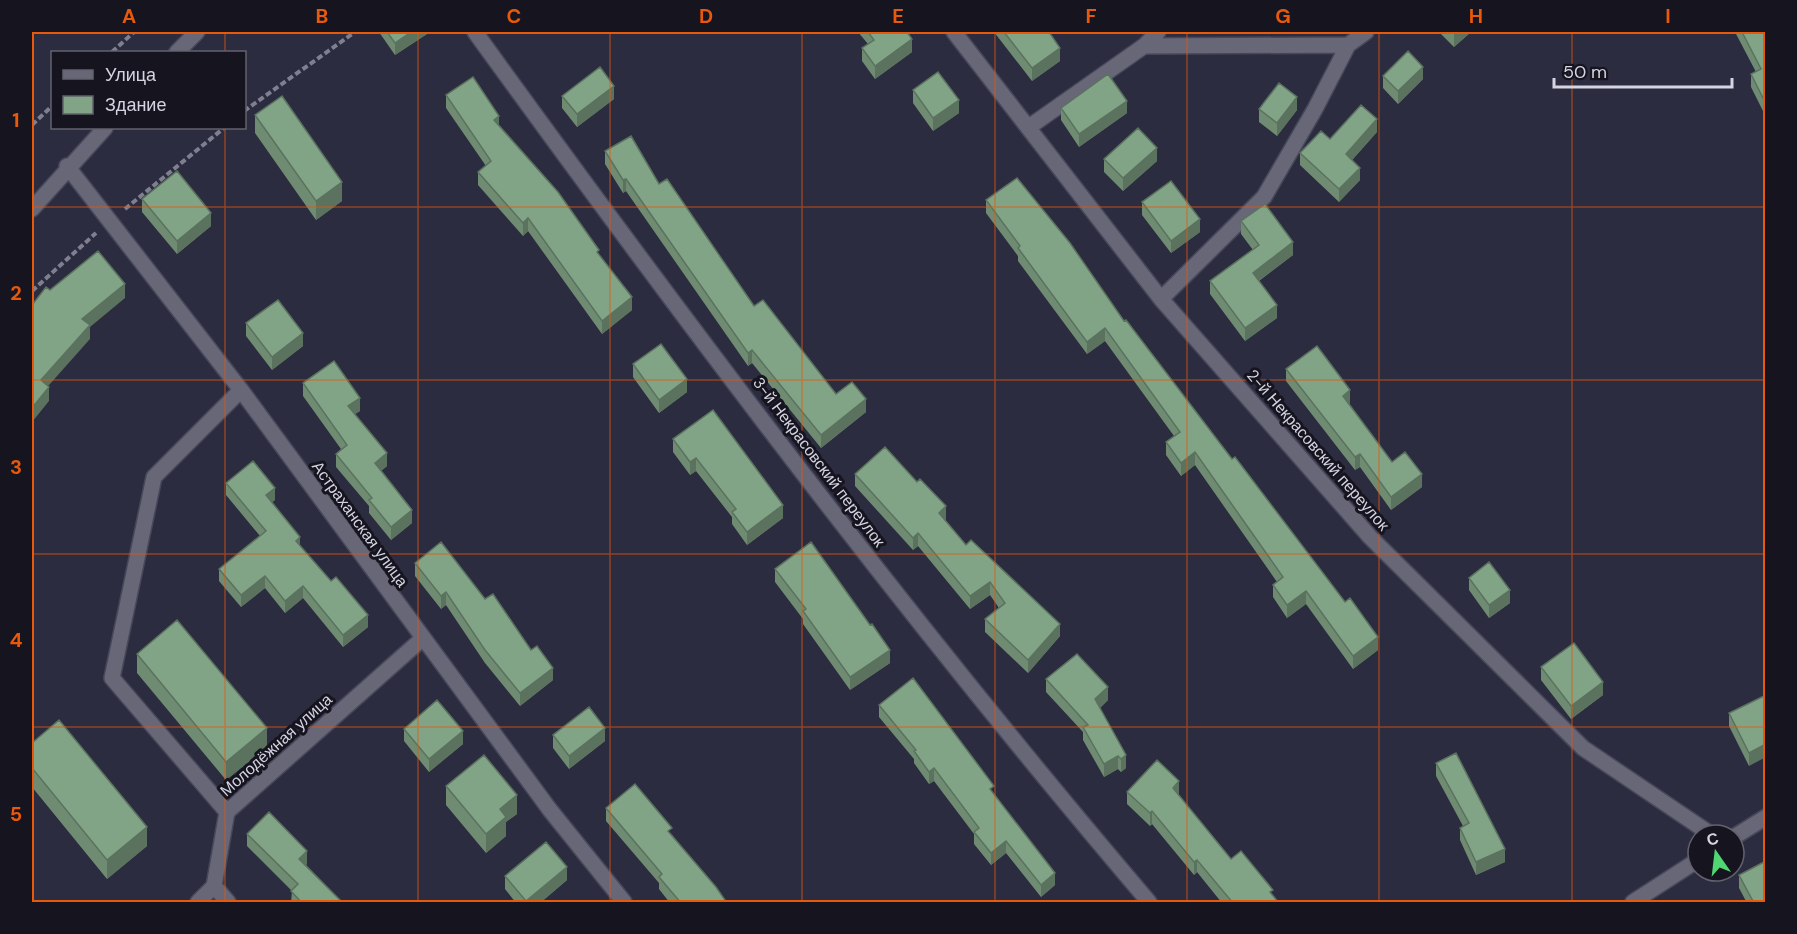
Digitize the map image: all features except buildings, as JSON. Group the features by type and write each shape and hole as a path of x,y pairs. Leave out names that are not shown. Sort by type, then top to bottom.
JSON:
{"street":[{"path":"178,51 198,32"},
{"name":"3-й Некрасовский переулок","path":"475,32 592,193 848,530 1061,800 1149,903"},
{"name":"2-й Некрасовский переулок","path":"954,32 1161,298 1370,537 1583,748 1694,823"},
{"path":"1029,128 1144,46 1158,32"},
{"path":"1161,298 1264,197 1315,109 1348,45 1366,32"},
{"path":"1144,46 1348,45"},
{"path":"32,209 67,166 104,129"},
{"name":"Астраханская улица","path":"67,166 241,390 422,639 550,810 624,903"},
{"path":"227,812 112,678 154,477 241,390"},
{"name":"Молодёжная улица","path":"214,886 227,812 422,639"},
{"path":"1746,830 1766,817"},
{"path":"1633,903 1686,868"},
{"path":"198,903 214,886 228,903"}],"path":[{"path":"113,51 134,32"},
{"path":"246,110 355,32"},
{"path":"32,125 51,107"}]}
